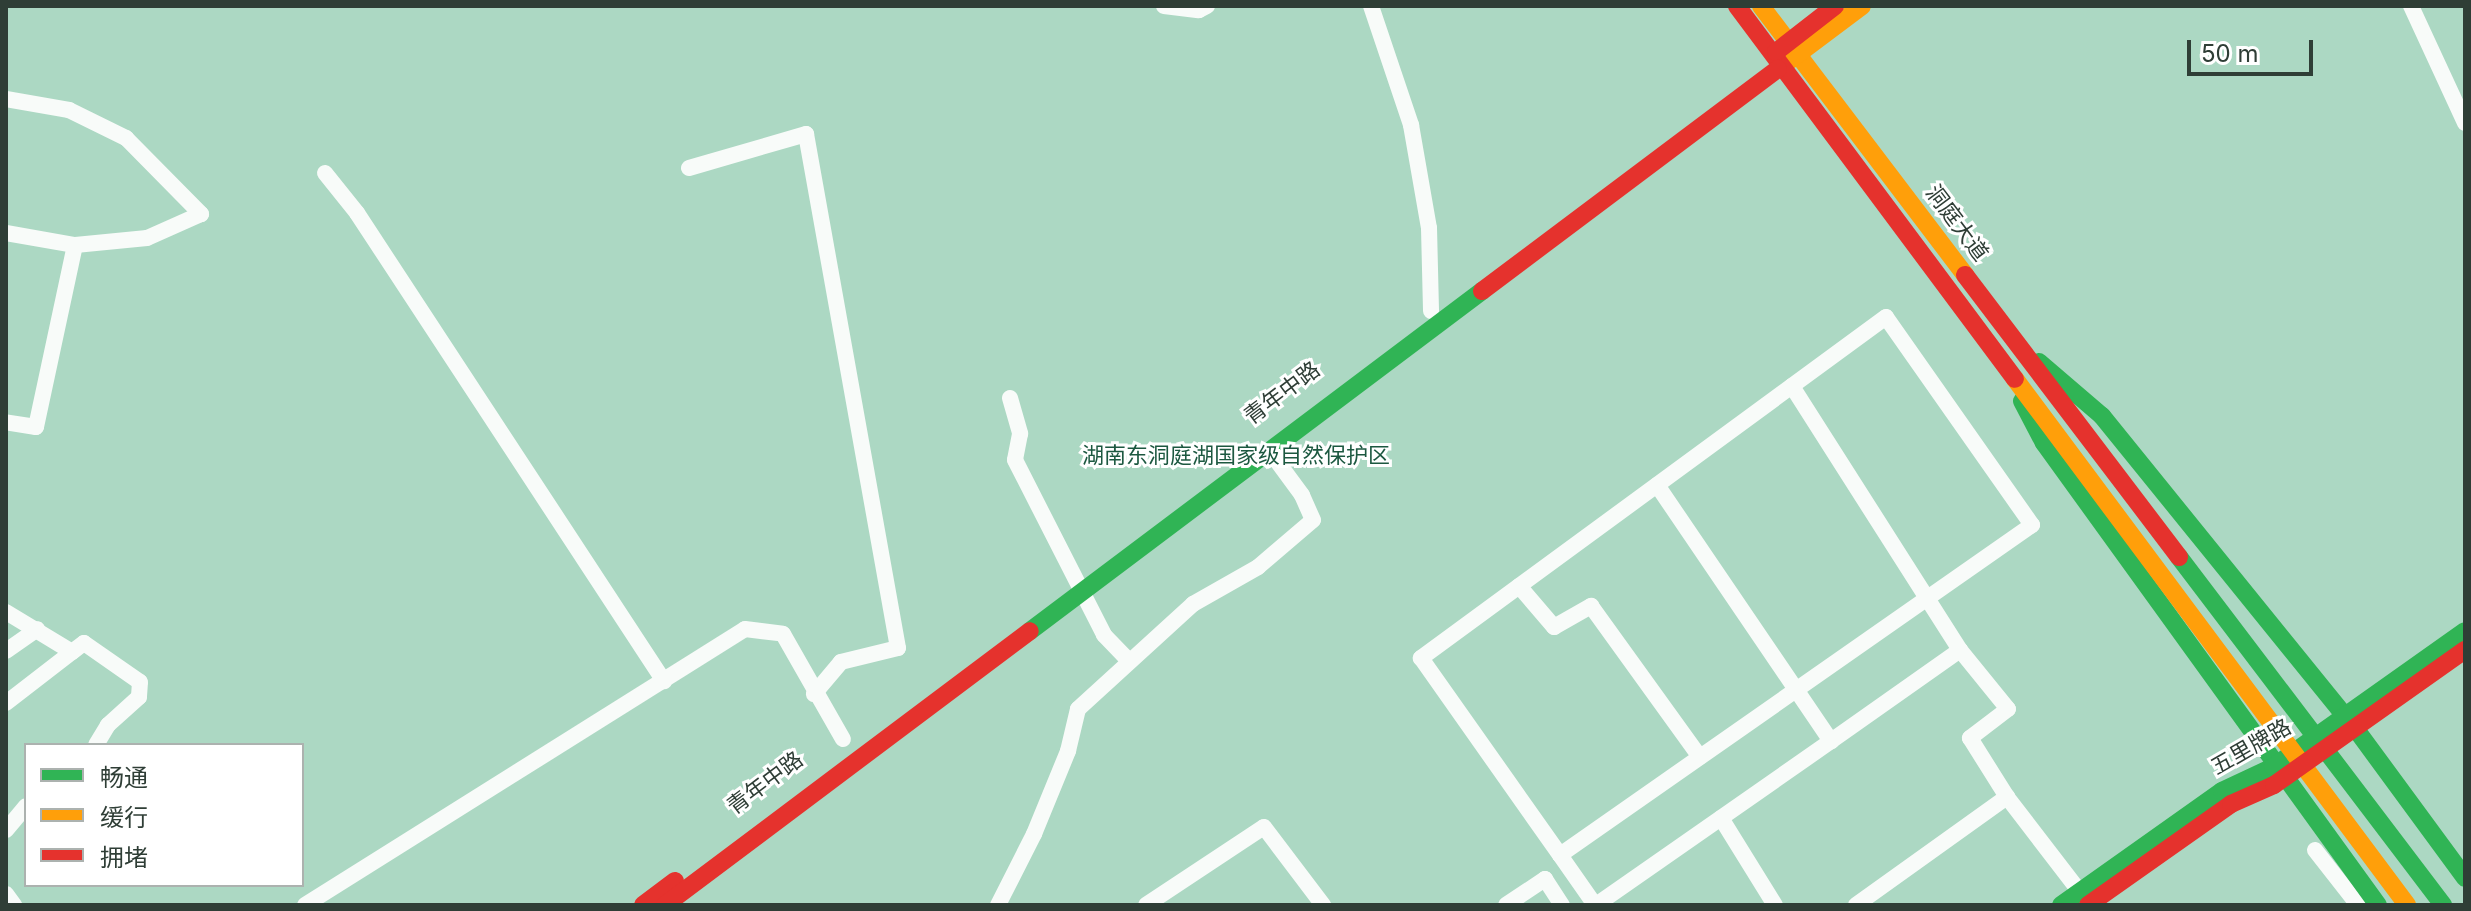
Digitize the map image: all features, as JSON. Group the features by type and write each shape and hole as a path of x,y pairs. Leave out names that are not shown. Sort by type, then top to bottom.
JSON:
{"main road":[{"name":"洞庭大道","path":"1737,6 1786,53 2020,347 2443,905"},
{"name":"洞庭大道","path":"1761,6 1786,53 2006,368 2066,442 2407,905"},
{"name":"青年中路","path":"1786,53 1835,6"},
{"name":"青年中路","path":"643,905 1078,585 1431,311 1786,53 1862,6"},
{"path":"665,905 1078,585 1269,450 1786,53"},
{"path":"2020,347 2102,416 2350,722 2465,878"},
{"path":"2006,368 2044,443 2378,905"},
{"name":"五里牌路","path":"2350,722 2465,631"},
{"name":"五里牌路","path":"2061,905 2084,898 2465,650"},
{"name":"五里牌路","path":"2084,898 2222,791 2279,769"}],"street":[{"path":"1164,6 1207,6"},
{"path":"1371,6 1411,125 1429,228 1431,311"},
{"path":"2411,6 2465,121"},
{"path":"6,99 69,110 126,138 201,214 147,238 75,245 6,233"},
{"path":"689,168 806,134 898,648 841,662 814,694"},
{"path":"325,173 357,213 664,681"},
{"path":"6,422 36,427 75,245"},
{"path":"1560,855 2032,525 1886,317 1421,658 1595,905 1960,650"},
{"path":"1792,386 1931,598 1960,650 2008,709 1970,738 2007,797 2084,898"},
{"path":"1010,398 1020,434 1015,460 1104,635 1129,661"},
{"path":"998,905 1034,834 1068,751 1078,709 1193,604 1258,567 1313,520 1302,495 1269,450"},
{"path":"1657,485 1831,741"},
{"path":"1519,586 1554,627 1591,606 1700,757"},
{"path":"6,612 72,652"},
{"path":"6,651 37,629"},
{"path":"305,905 745,629 783,634 814,694 843,739"},
{"path":"6,703 84,643 140,682 139,697 108,725 97,743"},
{"path":"1856,905 2007,797"},
{"path":"6,830 24,808"},
{"path":"1721,818 1775,905"},
{"path":"1146,905 1264,827 1323,905"},
{"path":"2315,850 2358,905"},
{"path":"1506,905 1545,879 1562,905"},
{"path":"6,894 14,905"}],"green space":[{"name":"湖南东洞庭湖国家级自然保护区","path":"6,6 2465,6 2465,905 6,905"}],"traffic: fast":[{"path":"1030,631 1482,291"},
{"path":"2039,362 2102,416 2355,728 2465,878"},
{"path":"2022,401 2044,443 2378,905"},
{"path":"2179,557 2443,905"},
{"path":"2061,905 2222,791 2273,767 2465,631"}],"traffic: slow":[{"path":"1761,6 1965,275"},
{"path":"1778,69 1862,6"},
{"path":"2015,379 2407,905"}],"traffic: jam":[{"path":"1737,6 2015,379"},
{"path":"1776,52 1835,6"},
{"path":"1482,291 1778,69"},
{"path":"1965,275 2179,557"},
{"path":"665,905 1030,631"},
{"path":"2088,905 2231,804 2274,785 2465,650"},
{"path":"643,905 675,881"}]}
